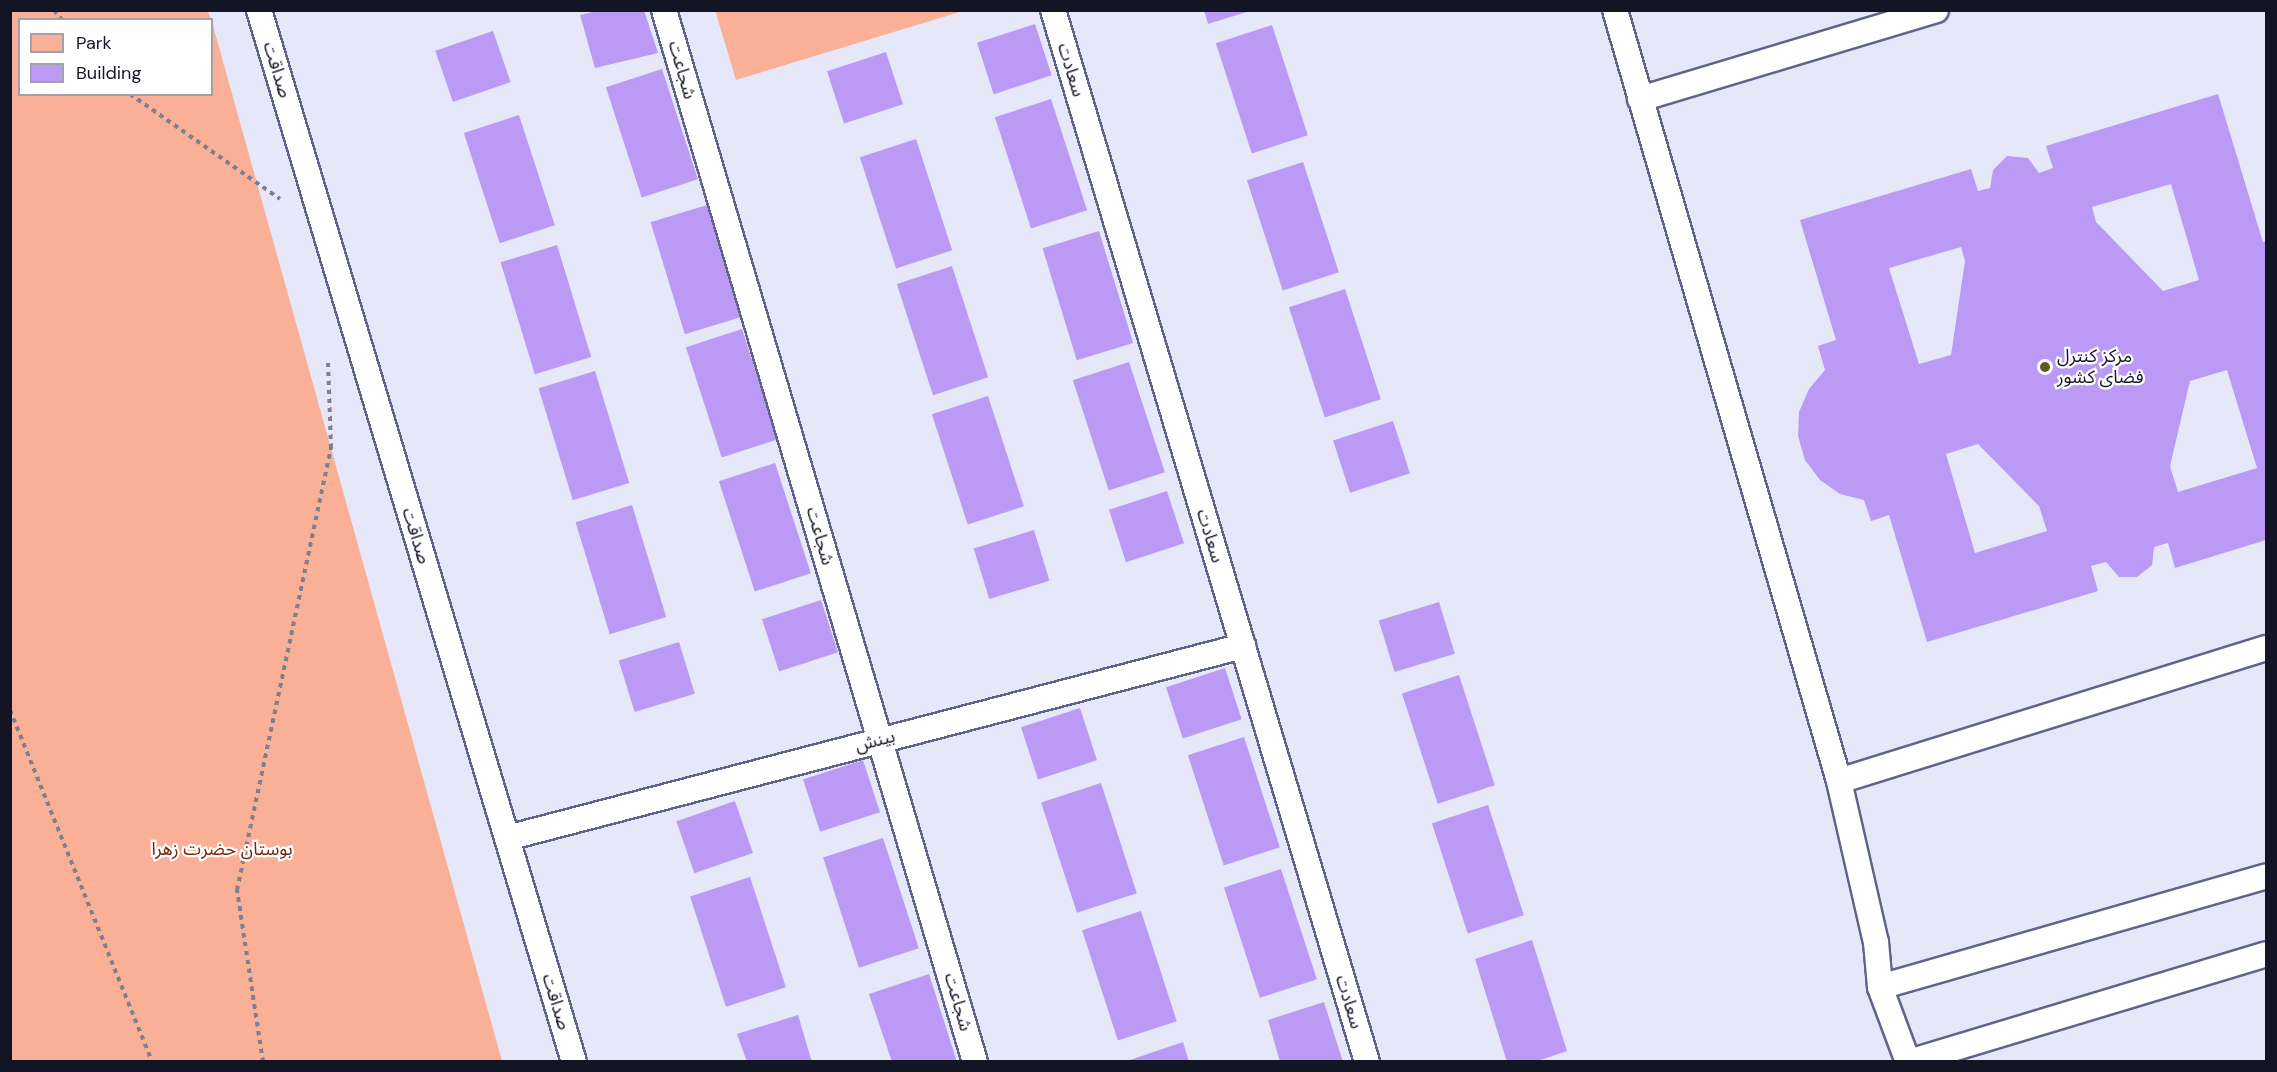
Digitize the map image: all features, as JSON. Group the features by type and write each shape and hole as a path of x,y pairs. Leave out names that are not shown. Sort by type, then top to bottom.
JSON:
{"lane":[{"name":"صداقت","path":"259,10 573,1062"},
{"name":"شجاعت","path":"664,10 975,1062"},
{"name":"سعادت","path":"1053,10 1367,1062"},
{"path":"1616,10 1839,781 1876,942 1880,987 1908,1062 2266,954"},
{"path":"1640,99 1936,10"},
{"name":"بینش","path":"507,838 1243,646"},
{"path":"1839,781 2266,648"},
{"path":"1880,987 2266,876"}],"path":[{"path":"133,96 325,230"},
{"path":"263,1062 237,890 330,448 328,356"},
{"path":"10,710 152,1062"}],"green space":[{"path":"715,10 963,10 963,11 736,80"},
{"name":"بوستان حضرت زهرا","path":"10,11 208,11 211,18 18,18 18,96 213,96 213,26 502,1061 11,1061"}],"building":[{"path":"600,10 644,10 658,53 595,68 580,15"},
{"path":"1204,10 1250,10 1250,11 1208,24"},
{"path":"1035,24 1052,75 994,94 977,43"},
{"path":"1272,25 1308,135 1252,154 1216,43"},
{"path":"493,31 511,82 453,102 435,51"},
{"path":"886,52 903,104 844,123 827,71"},
{"path":"662,69 698,179 642,198 606,87"},
{"name":"مرکز کنترل فضای کشور","path":"2218,94 2263,242 2266,241 2266,540 2175,568 2168,543 2154,547 2152,565 2137,577 2119,577 2106,562 2091,566 2098,591 1927,642 1889,515 1871,521 1864,500 1840,494 1820,480 1805,460 1798,436 1799,412 1809,389 1825,370 1818,346 1836,340 1800,220 1971,169 1978,191 1990,188 1993,170 2007,156 2028,158 2039,173 2053,168 2046,146","holes":["2171,184 2199,280 2163,291 2096,222 2092,207","1961,247 1965,261 1951,355 1919,364 1889,268","2227,370 2257,468 2178,492 2170,466 2190,381","1978,444 2039,506 2047,531 1975,553 1946,454"]},
{"path":"1051,99 1087,210 1031,229 995,117"},
{"path":"519,115 555,225 500,243 464,133"},
{"path":"916,139 952,250 896,269 860,157"},
{"path":"1303,162 1339,272 1283,291 1247,180"},
{"path":"707,205 741,317 685,334 651,222"},
{"path":"1099,231 1133,343 1077,360 1043,248"},
{"path":"557,245 591,357 535,374 501,262"},
{"path":"952,266 988,377 933,395 897,284"},
{"path":"1345,289 1381,399 1325,418 1289,307"},
{"path":"742,329 778,439 722,458 686,347"},
{"path":"1129,362 1165,472 1109,491 1073,380"},
{"path":"595,371 629,483 573,500 539,388"},
{"path":"988,396 1024,506 968,525 932,414"},
{"path":"1393,421 1410,473 1350,493 1333,440"},
{"path":"775,463 811,573 755,592 719,481"},
{"path":"1167,491 1184,543 1126,562 1109,510"},
{"path":"632,505 666,617 610,634 576,522"},
{"path":"1034,530 1049,581 989,599 974,548"},
{"path":"821,600 838,652 779,671 762,619"},
{"path":"1439,602 1455,654 1395,672 1379,620"},
{"path":"679,642 695,694 635,712 619,660"},
{"path":"1225,668 1242,719 1183,739 1166,687"},
{"path":"1459,675 1495,785 1438,804 1402,694"},
{"path":"1080,708 1097,760 1038,779 1021,727"},
{"path":"1244,737 1280,847 1224,866 1188,755"},
{"path":"863,760 880,812 820,832 803,779"},
{"path":"1101,783 1137,893 1077,913 1041,802"},
{"path":"735,801 753,853 694,873 676,821"},
{"path":"1488,805 1524,915 1468,934 1432,823"},
{"path":"883,838 919,948 859,968 823,857"},
{"path":"1281,869 1317,979 1260,998 1224,888"},
{"path":"750,877 786,987 726,1007 690,896"},
{"path":"1141,911 1177,1021 1118,1040 1082,930"},
{"path":"1532,940 1567,1051 1535,1062 1507,1062 1475,959"},
{"path":"929,974 957,1062 892,1062 869,994"},
{"path":"1324,1002 1343,1062 1280,1062 1268,1020"},
{"path":"798,1015 812,1062 747,1062 737,1034"},
{"path":"1183,1042 1189,1062 1127,1062 1127,1061"}],"place":[{"name":"مرکز کنترل فضای کشور","path":"2045,367"}]}
